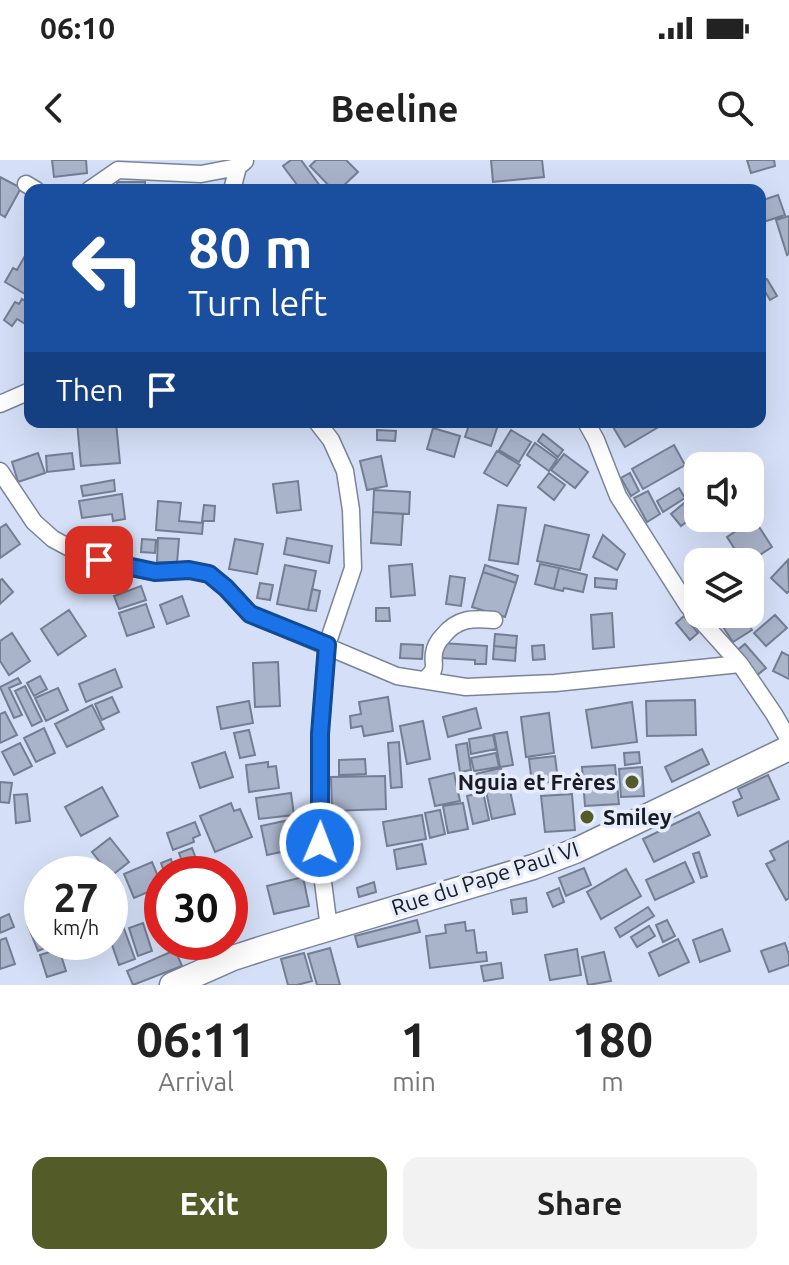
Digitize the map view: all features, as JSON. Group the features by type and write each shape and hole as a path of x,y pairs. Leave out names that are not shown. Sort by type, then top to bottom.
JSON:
{"street":[{"path":"98,184 118,170 201,174 242,163"},
{"path":"234,184 242,163"},
{"path":"0,404 24,394"},
{"path":"322,428 331,440 345,471 351,510 353,568 327,645 320,734 320,859 329,928"},
{"path":"589,428 618,496 688,606 740,664 789,740"},
{"path":"0,471 34,522 53,539 83,555 155,572 189,570 209,574 250,614 397,676 466,687 555,683 740,664"},
{"path":"424,680 435,666 434,653 439,641 455,624 472,618 494,620"},
{"name":"Rue du Pape Paul VI","path":"172,985 233,958 533,867 575,851 789,748"}],"building":[{"path":"52,160 86,160 87,173 54,177"},
{"path":"291,160 301,160 319,184 296,184 283,166"},
{"path":"316,160 346,160 358,172 345,184 327,184 310,166"},
{"path":"491,160 542,160 544,177 493,182"},
{"path":"747,160 774,160 775,166 751,173"},
{"path":"0,177 21,188 5,217 0,214"},
{"path":"117,182 145,182 145,184"},
{"path":"778,195 785,215 766,221 766,199"},
{"path":"789,216 789,254 787,255 776,220"},
{"path":"24,258 24,293 5,282 13,268 17,270"},
{"path":"766,280 777,296 770,300 766,293"},
{"path":"24,300 24,323 17,319 12,326 4,320 15,302 19,304"},
{"path":"78,428 117,428 120,463 81,466"},
{"path":"433,428 460,436 454,457 427,449"},
{"path":"468,428 497,428 491,446 465,437"},
{"path":"614,428 657,428 625,447"},
{"path":"377,430 396,431 395,441 377,440"},
{"path":"511,430 531,442 519,462 499,450"},
{"path":"543,434 563,450 558,457 538,441"},
{"path":"535,443 557,459 549,471 527,455"},
{"path":"674,445 684,463 643,489 632,469"},
{"path":"497,451 520,465 507,486 484,473"},
{"path":"38,453 45,473 18,482 12,462"},
{"path":"72,453 74,469 47,472 46,456"},
{"path":"564,454 588,472 575,488 551,470"},
{"path":"381,456 387,486 367,490 360,461"},
{"path":"549,473 565,485 554,500 538,487"},
{"path":"630,473 639,491 631,496 621,478"},
{"path":"114,480 115,491 83,496 81,486"},
{"path":"298,481 301,510 277,513 273,484"},
{"path":"679,488 684,496 663,512 657,501"},
{"path":"374,490 410,492 409,514 373,512"},
{"path":"648,491 660,514 647,522 634,498"},
{"path":"122,494 125,519 113,521 112,514 82,518 79,501"},
{"path":"158,501 181,503 179,521 203,523 202,534 156,530"},
{"path":"684,503 684,524 681,526 671,514"},
{"path":"204,505 215,506 214,521 202,521"},
{"path":"498,505 526,508 518,564 489,560"},
{"path":"373,512 403,514 401,545 371,543"},
{"path":"6,524 20,544 0,558 0,528"},
{"path":"545,525 589,535 580,570 537,561"},
{"path":"734,532 762,532 772,547 764,552 764,548 734,548 727,537"},
{"path":"603,535 625,554 617,570 593,557"},
{"path":"158,538 179,539 177,563 157,562"},
{"path":"287,538 332,546 329,563 284,554"},
{"path":"142,539 156,540 155,553 141,552"},
{"path":"235,539 263,544 257,574 229,569"},
{"path":"788,560 789,591 787,593 771,578"},
{"path":"412,564 415,595 391,597 389,566"},
{"path":"540,564 559,568 554,589 535,584"},
{"path":"285,565 316,571 308,610 277,604"},
{"path":"485,565 518,576 516,583 483,572"},
{"path":"559,568 587,575 583,592 554,589"},
{"path":"483,572 516,583 505,617 472,607"},
{"path":"450,576 465,578 461,606 446,604"},
{"path":"595,578 617,580 616,589 595,587"},
{"path":"0,580 13,592 0,604"},
{"path":"260,583 273,585 270,600 257,598"},
{"path":"141,586 146,600 119,609 114,596"},
{"path":"312,589 320,591 316,611 308,610"},
{"path":"182,596 189,616 167,624 160,605"},
{"path":"146,604 154,627 127,636 119,613"},
{"path":"376,608 389,608 390,621 376,621"},
{"path":"69,610 86,636 58,655 41,629"},
{"path":"612,613 614,647 593,649 591,615"},
{"path":"775,615 787,628 766,646 754,633 764,628"},
{"path":"684,616 684,628 694,628 698,633 690,640 676,623"},
{"path":"724,628 751,628 752,630 733,642"},
{"path":"12,633 30,661 9,675 0,661 0,641"},
{"path":"495,634 517,636 516,648 494,646"},
{"path":"442,643 487,646 486,664 475,664 475,660 441,658"},
{"path":"401,644 423,645 422,659 400,658"},
{"path":"745,644 766,668 756,676 735,652"},
{"path":"544,645 545,659 533,660 532,646"},
{"path":"494,646 516,648 515,661 493,659"},
{"path":"782,652 789,656 789,679 773,671"},
{"path":"278,662 280,706 255,707 253,663"},
{"path":"115,669 122,687 86,702 79,684"},
{"path":"40,676 47,689 34,696 27,683"},
{"path":"18,678 21,683 9,688 22,715 14,718 0,687"},
{"path":"25,686 42,721 32,726 15,691"},
{"path":"58,688 68,710 46,721 35,698"},
{"path":"112,697 119,712 102,720 95,704"},
{"path":"388,697 393,731 364,736 362,726 351,728 350,716 361,714 359,702"},
{"path":"695,700 696,735 647,736 646,701"},
{"path":"249,701 253,723 221,729 217,707"},
{"path":"632,702 637,742 592,748 586,710"},
{"path":"92,705 104,729 67,747 55,724"},
{"path":"476,708 481,728 448,737 443,717"},
{"path":"5,712 17,735 0,743 0,714"},
{"path":"549,713 554,753 526,757 521,717"},
{"path":"423,721 430,759 407,764 400,726"},
{"path":"44,728 55,753 36,762 24,738"},
{"path":"249,730 255,755 240,758 234,733"},
{"path":"507,732 513,765 500,767 494,734"},
{"path":"493,735 496,749 471,754 469,739"},
{"path":"399,742 402,787 391,788 388,743"},
{"path":"20,743 32,766 14,775 2,752"},
{"path":"467,743 471,770 460,772 456,745"},
{"path":"702,749 709,764 672,782 665,767"},
{"path":"225,752 233,777 200,788 192,763"},
{"path":"639,752 640,763 625,765 624,753"},
{"path":"496,753 499,767 474,771 471,758"},
{"path":"555,756 558,781 532,784 529,759"},
{"path":"365,759 366,774 339,775 339,760"},
{"path":"268,762 268,767 276,766 279,788 249,792 246,765"},
{"path":"615,765 619,804 585,806 582,767"},
{"path":"642,767 644,796 621,797 619,769"},
{"path":"501,768 503,779 460,788 458,778"},
{"path":"454,773 460,801 435,806 429,779"},
{"path":"768,775 779,799 738,816 733,802 742,798 738,789"},
{"path":"385,776 386,809 332,811 331,777"},
{"path":"0,782 12,783 9,803 0,802"},
{"path":"509,786 515,814 492,819 486,791"},
{"path":"102,787 118,816 81,836 65,807"},
{"path":"483,792 489,820 473,824 467,796"},
{"path":"291,793 294,815 259,819 256,798"},
{"path":"27,794 30,821 16,823 14,795"},
{"path":"572,794 575,830 545,832 541,796"},
{"path":"231,803 234,811 240,809 252,837 215,852 200,816"},
{"path":"463,803 468,829 448,833 443,806"},
{"path":"440,810 445,834 430,838 425,813"},
{"path":"699,812 710,835 654,862 643,839"},
{"path":"422,815 426,839 387,846 383,822"},
{"path":"289,820 291,850 267,855 261,826"},
{"path":"195,822 200,835 193,838 194,842 173,850 167,833"},
{"path":"110,838 124,856 95,856 92,852"},
{"path":"789,841 789,898 786,900 766,864 775,860 770,851"},
{"path":"422,844 426,864 397,869 394,850"},
{"path":"192,848 195,856 180,856 179,853"},
{"path":"699,852 707,876 701,878 693,854"},
{"path":"685,862 694,882 655,900 646,880"},
{"path":"144,865 144,894 134,898 128,884 128,872"},
{"path":"584,868 591,885 566,896 559,878"},
{"path":"626,869 641,896 601,919 587,892"},
{"path":"303,877 309,906 274,914 267,886"},
{"path":"374,882 376,892 359,897 357,888"},
{"path":"559,888 564,902 553,907 547,893"},
{"path":"526,898 527,912 513,914 511,900"},
{"path":"648,907 654,916 620,937 615,928"},
{"path":"9,914 14,927 0,933 0,918"},
{"path":"417,920 420,932 358,947 355,936"},
{"path":"667,920 675,936 663,942 656,925"},
{"path":"465,922 466,931 474,930 477,953 486,952 487,961 430,968 426,936 446,933 445,925"},
{"path":"143,923 144,954 138,956 129,928"},
{"path":"649,926 655,936 637,947 631,937"},
{"path":"722,929 730,951 700,962 693,940"},
{"path":"6,938 15,964 0,969 0,940"},
{"path":"678,939 689,962 659,976 649,953"},
{"path":"128,940 135,959 119,965 117,960 128,960"},
{"path":"785,943 789,965 769,972 761,951"},
{"path":"330,948 340,985 317,985 308,954"},
{"path":"577,949 581,975 550,980 545,955"},
{"path":"604,952 611,981 588,985 582,957"},
{"path":"304,953 312,981 288,985 281,959"},
{"path":"42,960 62,960 66,971 47,977"},
{"path":"152,960 179,960 182,966 133,985 127,971"},
{"path":"501,963 503,978 484,981 481,966"}],"place":[{"name":"Nguia et Frères","path":"632,782"},
{"name":"Smiley","path":"587,817"}],"route":[{"path":"99,560 155,572 189,570 209,574 250,614 327,645 320,734 320,843"}]}
